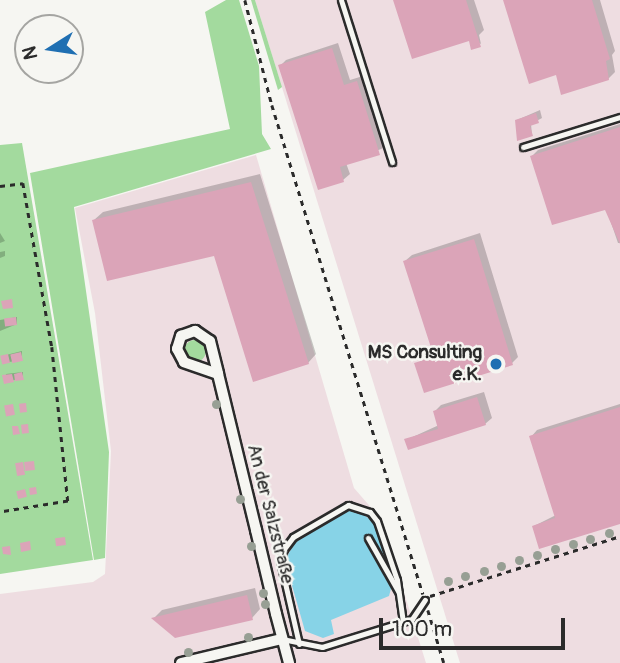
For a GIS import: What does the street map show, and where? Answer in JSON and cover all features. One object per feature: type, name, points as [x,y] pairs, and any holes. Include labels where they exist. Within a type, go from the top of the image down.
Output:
[{"type":"street","name":"An der Salzstraße","points":[[218,374],[184,362],[177,349],[181,336],[195,331],[204,333],[218,374],[289,663]]},
{"type":"street","points":[[181,663],[282,639]]},
{"type":"lane","points":[[341,0],[393,162]]},
{"type":"lane","points":[[523,147],[620,117]]},
{"type":"lane","points":[[299,644],[280,561],[284,549],[293,537],[338,508],[359,506],[377,521],[398,591],[403,622]]},
{"type":"lane","points":[[368,538],[398,591]]},
{"type":"lane","points":[[282,639],[321,647],[412,619],[425,600]]},
{"type":"path","points":[[246,0],[280,131],[444,663]]},
{"type":"path","points":[[0,186],[23,183],[52,347],[68,501],[0,512]]},
{"type":"path","points":[[425,600],[438,590],[620,536]]},
{"type":"shaded area","points":[[255,0],[620,0],[620,663],[460,663]]},
{"type":"shaded area","points":[[256,155],[354,488],[381,519],[426,663],[0,663],[0,594],[93,582],[105,574],[111,451],[95,313],[75,208]]},
{"type":"green space","points":[[226,0],[239,0],[259,66],[262,134],[271,149],[74,207],[109,452],[105,558],[94,560],[30,173],[230,129],[205,12]]},
{"type":"green space","points":[[251,0],[255,0],[282,87],[278,90]]},
{"type":"green space","points":[[22,143],[93,560],[0,574],[0,145]]},
{"type":"green space","points":[[195,340],[203,343],[206,351],[203,359],[195,362],[187,359],[184,351],[187,343]]},
{"type":"water","points":[[358,510],[374,523],[393,581],[389,596],[331,620],[334,634],[323,638],[305,631],[285,561],[294,543],[316,526],[339,512]]},
{"type":"building","points":[[393,0],[466,0],[481,47],[471,50],[469,41],[412,59]]},
{"type":"building","points":[[503,0],[592,0],[610,59],[606,61],[609,80],[561,95],[556,75],[529,84]]},
{"type":"building","points":[[332,48],[344,85],[357,81],[380,155],[340,167],[344,182],[318,190],[278,65]]},
{"type":"building","points":[[536,113],[539,123],[530,126],[533,136],[517,141],[515,120]]},
{"type":"building","points":[[620,127],[620,244],[605,210],[552,225],[530,156]]},
{"type":"building","points":[[251,182],[309,364],[253,382],[214,256],[107,281],[92,220]]},
{"type":"building","points":[[474,239],[513,365],[424,393],[414,363],[434,357],[403,261]]},
{"type":"building","points":[[12,299],[13,308],[3,309],[1,301]]},
{"type":"building","points":[[16,317],[17,325],[5,326],[4,318]]},
{"type":"building","points":[[21,352],[23,361],[12,363],[10,354]]},
{"type":"building","points":[[8,354],[10,363],[2,365],[0,356]]},
{"type":"building","points":[[22,372],[24,380],[15,381],[14,374]]},
{"type":"building","points":[[12,374],[14,382],[4,384],[2,375]]},
{"type":"building","points":[[477,397],[486,425],[408,450],[404,439],[438,429],[433,411]]},
{"type":"building","points":[[26,403],[27,412],[20,413],[19,404]]},
{"type":"building","points":[[13,404],[15,415],[6,416],[4,406]]},
{"type":"building","points":[[620,407],[620,524],[539,549],[532,526],[555,518],[529,436]]},
{"type":"building","points":[[28,424],[29,433],[22,434],[21,425]]},
{"type":"building","points":[[12,426],[18,426],[20,434],[13,435]]},
{"type":"building","points":[[34,461],[35,470],[25,471],[24,462]]},
{"type":"building","points":[[23,462],[25,475],[17,476],[15,463]]},
{"type":"building","points":[[36,487],[37,494],[30,495],[29,488]]},
{"type":"building","points":[[25,489],[27,497],[18,499],[16,491]]},
{"type":"building","points":[[65,537],[66,545],[56,546],[55,538]]},
{"type":"building","points":[[30,541],[31,550],[21,552],[20,543]]},
{"type":"building","points":[[10,546],[11,555],[3,554],[2,547]]},
{"type":"building","points":[[247,595],[253,620],[175,638],[151,618]]},
{"type":"place","name":"MS Consulting e.K.","points":[[496,364]]}]
